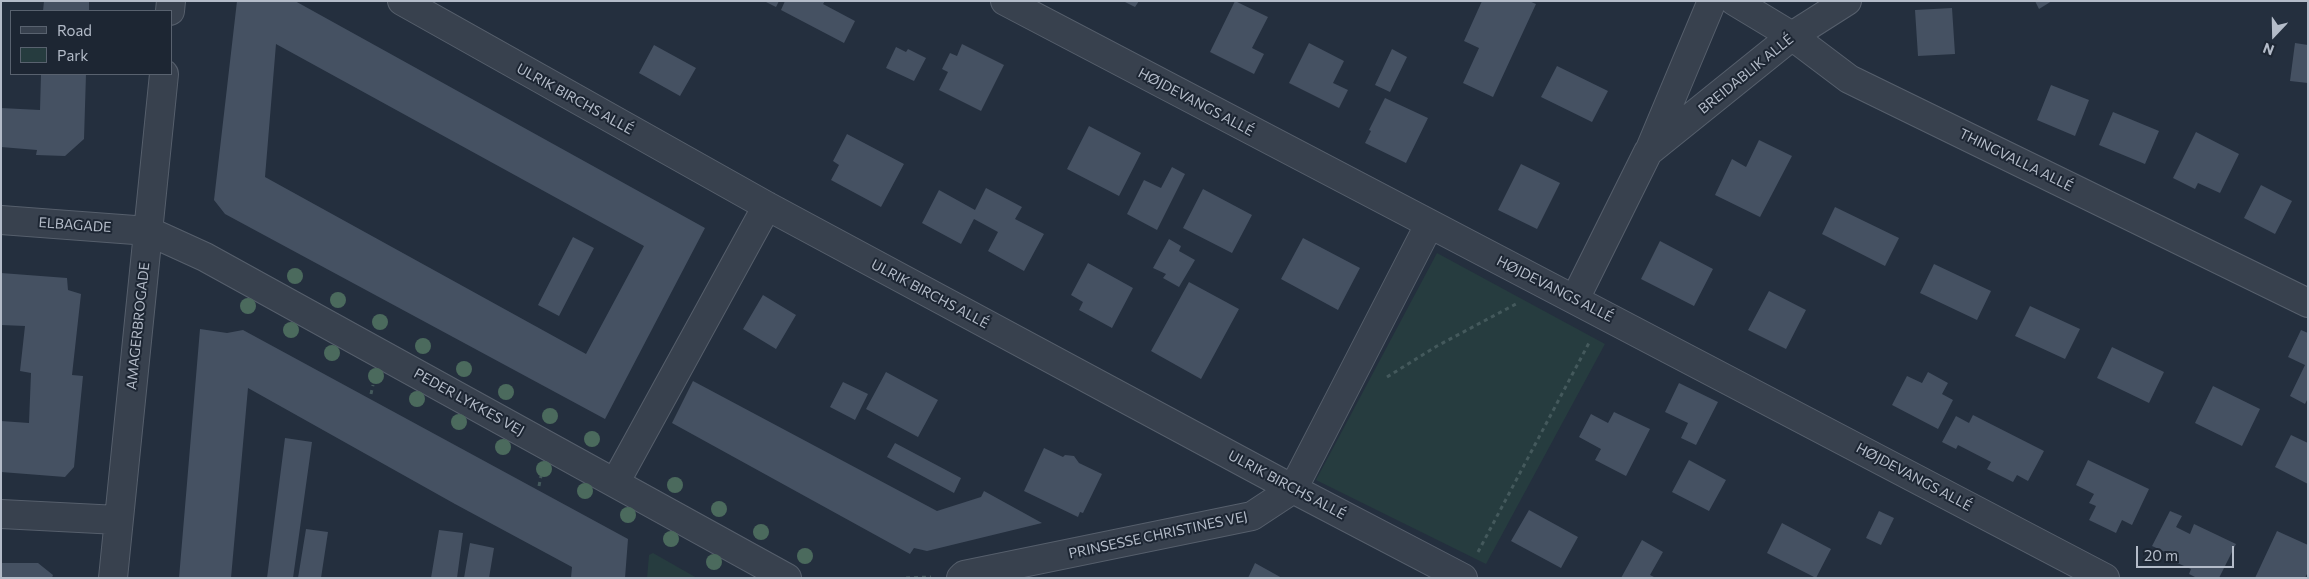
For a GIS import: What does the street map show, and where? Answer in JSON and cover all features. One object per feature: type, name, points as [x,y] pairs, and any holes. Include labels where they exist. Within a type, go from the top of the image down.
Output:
[{"type":"street","name":"ULRIK BIRCHS ALLÉ","points":[[402,1],[768,206],[1292,489],[1463,578]]},
{"type":"street","name":"HØJDEVANGS ALLÉ","points":[[1005,1],[2105,578]]},
{"type":"street","name":"BREIDABLIK ALLÉ","points":[[1575,299],[1648,152],[1712,1]]},
{"type":"street","name":"THINGVALLA ALLÉ","points":[[1734,1],[1792,36],[1849,79],[2308,303]]},
{"type":"street","name":"BREIDABLIK ALLÉ","points":[[1648,152],[1792,36],[1847,1]]},
{"type":"street","name":"AMAGERBROGADE","points":[[113,578],[164,75]]},
{"type":"street","points":[[615,482],[768,206]]},
{"type":"street","name":"ELBAGADE","points":[[1,220],[148,231]]},
{"type":"street","name":"PRINSESSE CHRISTINES VEJ","points":[[961,578],[964,575],[1252,516],[1292,489],[1429,225]]},
{"type":"street","name":"PEDER LYKKES VEJ","points":[[148,231],[212,260],[787,578]]},
{"type":"street","points":[[1,514],[118,520]]},
{"type":"path","points":[[1382,379],[1437,346],[1550,286]]},
{"type":"path","points":[[1463,578],[1604,314]]},
{"type":"green space","points":[[1437,253],[1605,344],[1486,564],[1316,480]]},
{"type":"green space","points":[[653,553],[697,578],[647,578],[649,555]]},
{"type":"building","points":[[44,1],[89,1],[89,10],[43,10]]},
{"type":"building","points":[[237,1],[295,1],[705,228],[605,419],[225,214],[214,200]],"holes":[[[276,44],[644,246],[586,354],[265,177]]]},
{"type":"building","points":[[764,1],[779,1],[776,7]]},
{"type":"building","points":[[785,1],[825,1],[823,4],[855,21],[844,43],[781,10]]},
{"type":"building","points":[[1123,1],[1139,1],[1135,7]]},
{"type":"building","points":[[1235,1],[1268,17],[1252,48],[1264,54],[1254,74],[1210,52]]},
{"type":"building","points":[[1482,1],[1529,1],[1536,4],[1493,97],[1463,83],[1479,48],[1464,41]]},
{"type":"building","points":[[2035,1],[2052,1],[2039,9]]},
{"type":"building","points":[[1952,8],[1955,54],[1918,56],[1915,10]]},
{"type":"building","points":[[1309,43],[1344,61],[1333,83],[1348,90],[1339,108],[1289,83]]},
{"type":"building","points":[[2295,43],[2308,45],[2308,83],[2290,81]]},
{"type":"building","points":[[962,44],[1004,65],[981,111],[939,90],[948,72],[942,69],[950,53],[957,56]]},
{"type":"building","points":[[654,45],[696,68],[680,96],[639,73]]},
{"type":"building","points":[[896,47],[906,52],[908,49],[926,58],[914,81],[886,68]]},
{"type":"building","points":[[1392,49],[1407,57],[1390,92],[1375,85]]},
{"type":"building","points":[[1557,66],[1608,91],[1592,122],[1541,97]]},
{"type":"building","points":[[41,75],[86,75],[84,139],[65,156],[36,155],[37,150],[1,147],[1,108],[40,110]]},
{"type":"building","points":[[2051,85],[2089,100],[2075,136],[2037,120]]},
{"type":"building","points":[[1385,98],[1428,118],[1406,163],[1365,143],[1371,131],[1369,130]]},
{"type":"building","points":[[2113,112],[2159,131],[2145,164],[2099,145]]},
{"type":"building","points":[[1089,126],[1141,153],[1119,196],[1067,169]]},
{"type":"building","points":[[2196,132],[2239,154],[2220,193],[2198,183],[2195,189],[2173,178]]},
{"type":"building","points":[[847,134],[904,164],[881,207],[831,180],[839,165],[833,161]]},
{"type":"building","points":[[1759,140],[1792,156],[1760,217],[1715,195],[1732,159],[1746,167]]},
{"type":"building","points":[[1521,164],[1560,183],[1537,229],[1498,210]]},
{"type":"building","points":[[1172,167],[1185,174],[1157,230],[1127,214],[1144,180],[1161,188]]},
{"type":"building","points":[[2261,185],[2292,201],[2275,234],[2244,218]]},
{"type":"building","points":[[986,188],[1022,207],[1015,219],[1044,234],[1024,271],[988,251],[998,232],[974,219],[961,244],[922,223],[939,190],[975,210]]},
{"type":"building","points":[[1203,189],[1252,215],[1232,253],[1183,228]]},
{"type":"building","points":[[1835,207],[1899,238],[1885,266],[1822,234]]},
{"type":"building","points":[[573,237],[594,248],[559,316],[538,305]]},
{"type":"building","points":[[1303,238],[1360,268],[1338,310],[1281,279]]},
{"type":"building","points":[[1169,239],[1181,246],[1179,251],[1195,260],[1179,287],[1163,278],[1166,274],[1153,268]]},
{"type":"building","points":[[1660,241],[1713,269],[1694,306],[1641,279]]},
{"type":"building","points":[[1088,263],[1133,288],[1112,328],[1079,310],[1083,302],[1071,295]]},
{"type":"building","points":[[1934,264],[1991,291],[1977,320],[1920,293]]},
{"type":"building","points":[[1,273],[67,278],[68,290],[81,294],[72,375],[83,376],[74,467],[65,477],[1,472],[1,421],[29,423],[31,373],[20,371],[25,326],[1,325]]},
{"type":"building","points":[[1189,282],[1239,309],[1201,379],[1151,351]]},
{"type":"building","points":[[1769,291],[1806,310],[1786,349],[1748,330]]},
{"type":"building","points":[[763,295],[796,315],[776,349],[743,329]]},
{"type":"building","points":[[2030,306],[2080,329],[2065,359],[2015,336]]},
{"type":"building","points":[[200,329],[227,333],[243,330],[628,539],[625,578],[571,578],[572,567],[248,388],[231,578],[179,578]]},
{"type":"building","points":[[2301,330],[2308,333],[2308,398],[2305,404],[2290,396],[2305,365],[2288,357]]},
{"type":"building","points":[[2112,347],[2164,372],[2149,403],[2097,378]]},
{"type":"building","points":[[886,372],[938,400],[918,437],[866,409]]},
{"type":"building","points":[[1928,372],[1948,383],[1942,394],[1953,400],[1938,429],[1892,405],[1907,376],[1922,383]]},
{"type":"building","points":[[693,381],[937,511],[981,497],[984,491],[1042,523],[927,551],[914,548],[910,554],[672,423]]},
{"type":"building","points":[[843,382],[868,394],[855,420],[830,407]]},
{"type":"building","points":[[1679,383],[1718,402],[1696,445],[1681,438],[1688,423],[1665,412]]},
{"type":"building","points":[[2213,386],[2260,409],[2242,446],[2195,423]]},
{"type":"building","points":[[1614,412],[1650,429],[1626,476],[1595,460],[1601,449],[1579,437],[1591,414],[1608,423]]},
{"type":"building","points":[[1973,415],[2044,451],[2028,481],[2017,475],[2013,482],[1987,469],[1991,462],[1958,445],[1956,449],[1942,442],[1956,416],[1969,423]]},
{"type":"building","points":[[2291,435],[2308,443],[2308,484],[2275,467]]},
{"type":"building","points":[[285,438],[312,442],[293,578],[267,578]]},
{"type":"building","points":[[895,443],[961,478],[954,493],[887,457]]},
{"type":"building","points":[[1044,448],[1063,457],[1065,455],[1074,456],[1079,463],[1102,474],[1083,513],[1080,512],[1078,517],[1024,491]]},
{"type":"building","points":[[1689,460],[1726,480],[1709,511],[1672,492]]},
{"type":"building","points":[[2088,460],[2149,489],[2132,525],[2122,520],[2116,533],[2089,520],[2096,506],[2089,503],[2094,494],[2076,485]]},
{"type":"building","points":[[1529,510],[1578,537],[1561,568],[1511,541]]},
{"type":"building","points":[[1879,511],[1894,518],[1881,545],[1866,538]]},
{"type":"building","points":[[2170,511],[2182,516],[2176,527],[2190,534],[2194,524],[2236,544],[2219,578],[2197,578],[2189,574],[2191,569],[2175,562],[2178,558],[2152,546]]},
{"type":"building","points":[[1782,523],[1831,549],[1816,578],[1767,553]]},
{"type":"building","points":[[306,529],[328,532],[321,578],[298,578]]},
{"type":"building","points":[[439,530],[463,533],[457,578],[431,578]]},
{"type":"building","points":[[2277,531],[2308,545],[2308,572],[2305,578],[2255,578]]},
{"type":"building","points":[[1642,540],[1663,552],[1650,575],[1656,578],[1621,578]]},
{"type":"building","points":[[470,543],[494,548],[489,578],[464,578]]},
{"type":"building","points":[[1,563],[38,563],[53,575],[52,578],[1,578]]},
{"type":"building","points":[[1255,563],[1282,578],[1248,578]]}]
